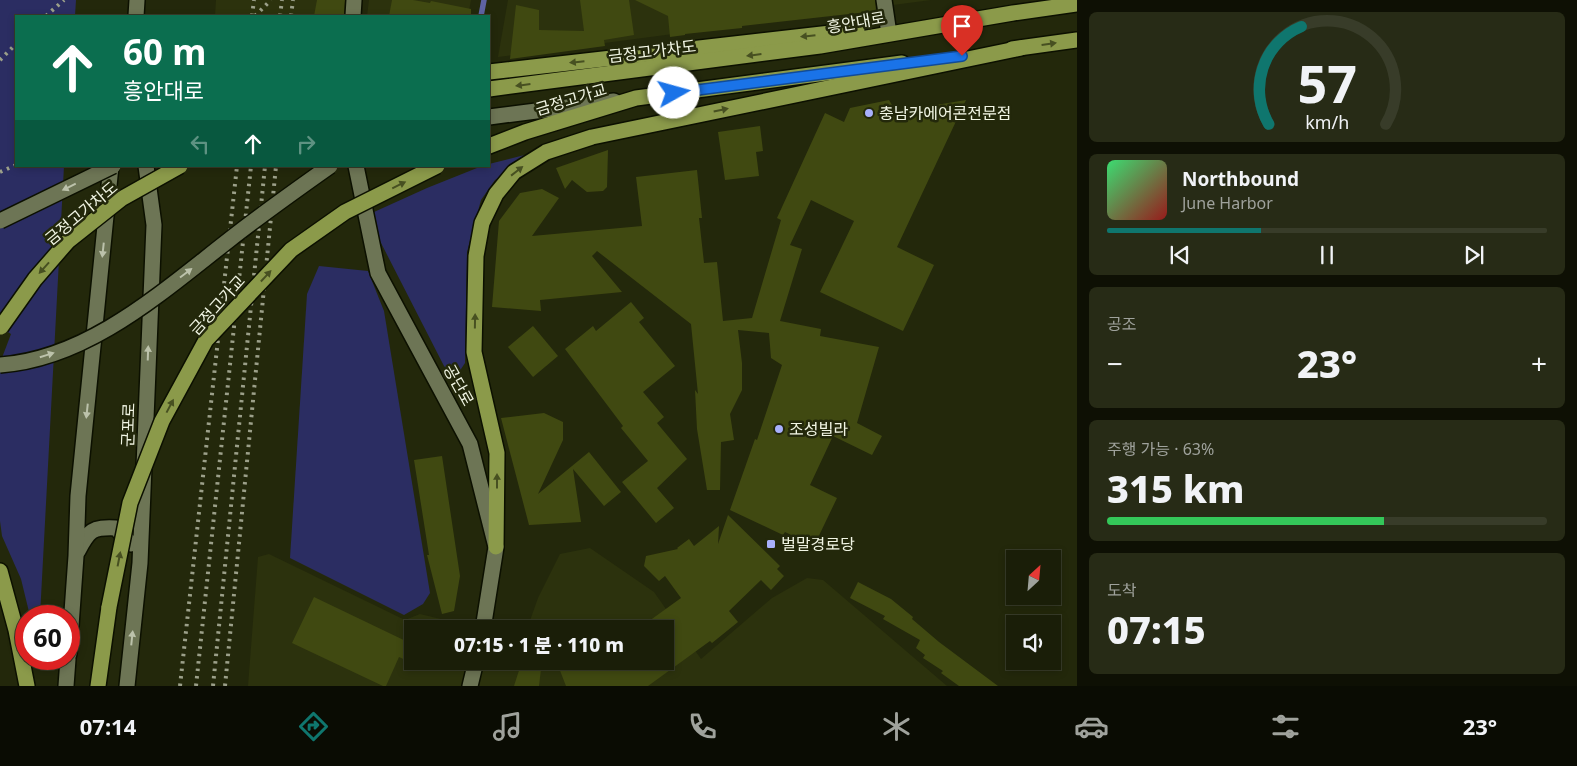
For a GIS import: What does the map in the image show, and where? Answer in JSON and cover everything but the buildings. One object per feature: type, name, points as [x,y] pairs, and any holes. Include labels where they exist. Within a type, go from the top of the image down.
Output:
[{"type":"main road","name":"흥안대로","points":[[820,46],[1077,4]]},
{"type":"main road","points":[[490,72],[1013,13]]},
{"type":"main road","points":[[636,98],[1077,40]]},
{"type":"main road","name":"금정고가차도","points":[[490,89],[820,46]]},
{"type":"main road","points":[[496,547],[497,453],[474,352],[476,256],[482,223],[496,194],[514,172],[546,152],[592,137],[1020,48]]},
{"type":"main road","name":"금정고가교","points":[[490,146],[525,132],[636,98]]},
{"type":"main road","name":"금정고가차도","points":[[0,328],[35,279],[68,242],[121,199],[178,167]]},
{"type":"main road","name":"금정고가교","points":[[98,686],[109,607],[130,503],[162,420],[206,340],[290,250],[344,212],[435,167]]},
{"type":"main road","points":[[0,571],[16,630],[27,686]]},
{"type":"street","points":[[136,15],[137,0]]},
{"type":"street","points":[[353,15],[354,0]]},
{"type":"street","points":[[884,0],[888,27]]},
{"type":"street","points":[[490,117],[636,98]]},
{"type":"street","points":[[0,221],[110,167]]},
{"type":"street","points":[[72,605],[78,496],[112,167]]},
{"type":"street","name":"군포로","points":[[127,686],[140,563],[154,225],[146,167]]},
{"type":"street","points":[[0,365],[20,363],[79,345],[126,318],[267,211],[329,167]]},
{"type":"street","name":"공단로","points":[[356,167],[378,273],[470,444],[496,547],[484,620]]},
{"type":"street","points":[[76,556],[86,535],[99,527],[116,528],[131,542],[140,563]]},
{"type":"street","points":[[66,686],[67,670]]},
{"type":"street","points":[[470,686],[474,670]]},
{"type":"shaded area","points":[[0,0],[76,0],[75,15],[15,15],[15,167],[64,167],[41,605],[27,605],[21,579],[2,536],[0,521],[0,363],[11,334],[0,327]]},
{"type":"shaded area","points":[[216,0],[330,0],[328,15],[215,15]]},
{"type":"shaded area","points":[[369,0],[471,0],[468,15],[367,15]]},
{"type":"shaded area","points":[[508,0],[931,0],[498,57]]},
{"type":"shaded area","points":[[536,152],[495,180],[481,200],[467,252],[465,363],[459,372],[452,374],[444,366],[380,241],[374,212],[480,167],[490,167],[490,164]]},
{"type":"shaded area","points":[[319,266],[368,271],[384,311],[430,593],[423,604],[404,615],[290,558],[307,294]]},
{"type":"shaded area","points":[[590,548],[654,592],[674,620],[530,620],[538,598],[560,554]]},
{"type":"shaded area","points":[[269,554],[405,620],[404,670],[674,670],[674,621],[701,659],[772,598],[807,578],[823,580],[947,686],[248,686],[258,557]]},
{"type":"shaded area","points":[[420,614],[445,620],[405,620]]},
{"type":"waterway","points":[[481,15],[484,0]]},
{"type":"railway","points":[[47,15],[64,0]]},
{"type":"railway","points":[[252,15],[254,0]]},
{"type":"railway","points":[[256,15],[271,0]]},
{"type":"railway","points":[[280,15],[282,0]]},
{"type":"railway","points":[[291,15],[293,0]]},
{"type":"railway","points":[[0,60],[15,45]]},
{"type":"railway","points":[[0,172],[15,165]]},
{"type":"railway","points":[[180,686],[237,167]]},
{"type":"railway","points":[[196,686],[251,167]]},
{"type":"railway","points":[[213,686],[265,167]]},
{"type":"railway","points":[[225,686],[276,167]]},
{"type":"place","name":"충남카에어콘전문점","points":[[869,113]]},
{"type":"place","name":"조성빌라","points":[[779,429]]},
{"type":"place","name":"벌말경로당","points":[[771,544]]},
{"type":"route","points":[[674,93],[962,56]]}]
